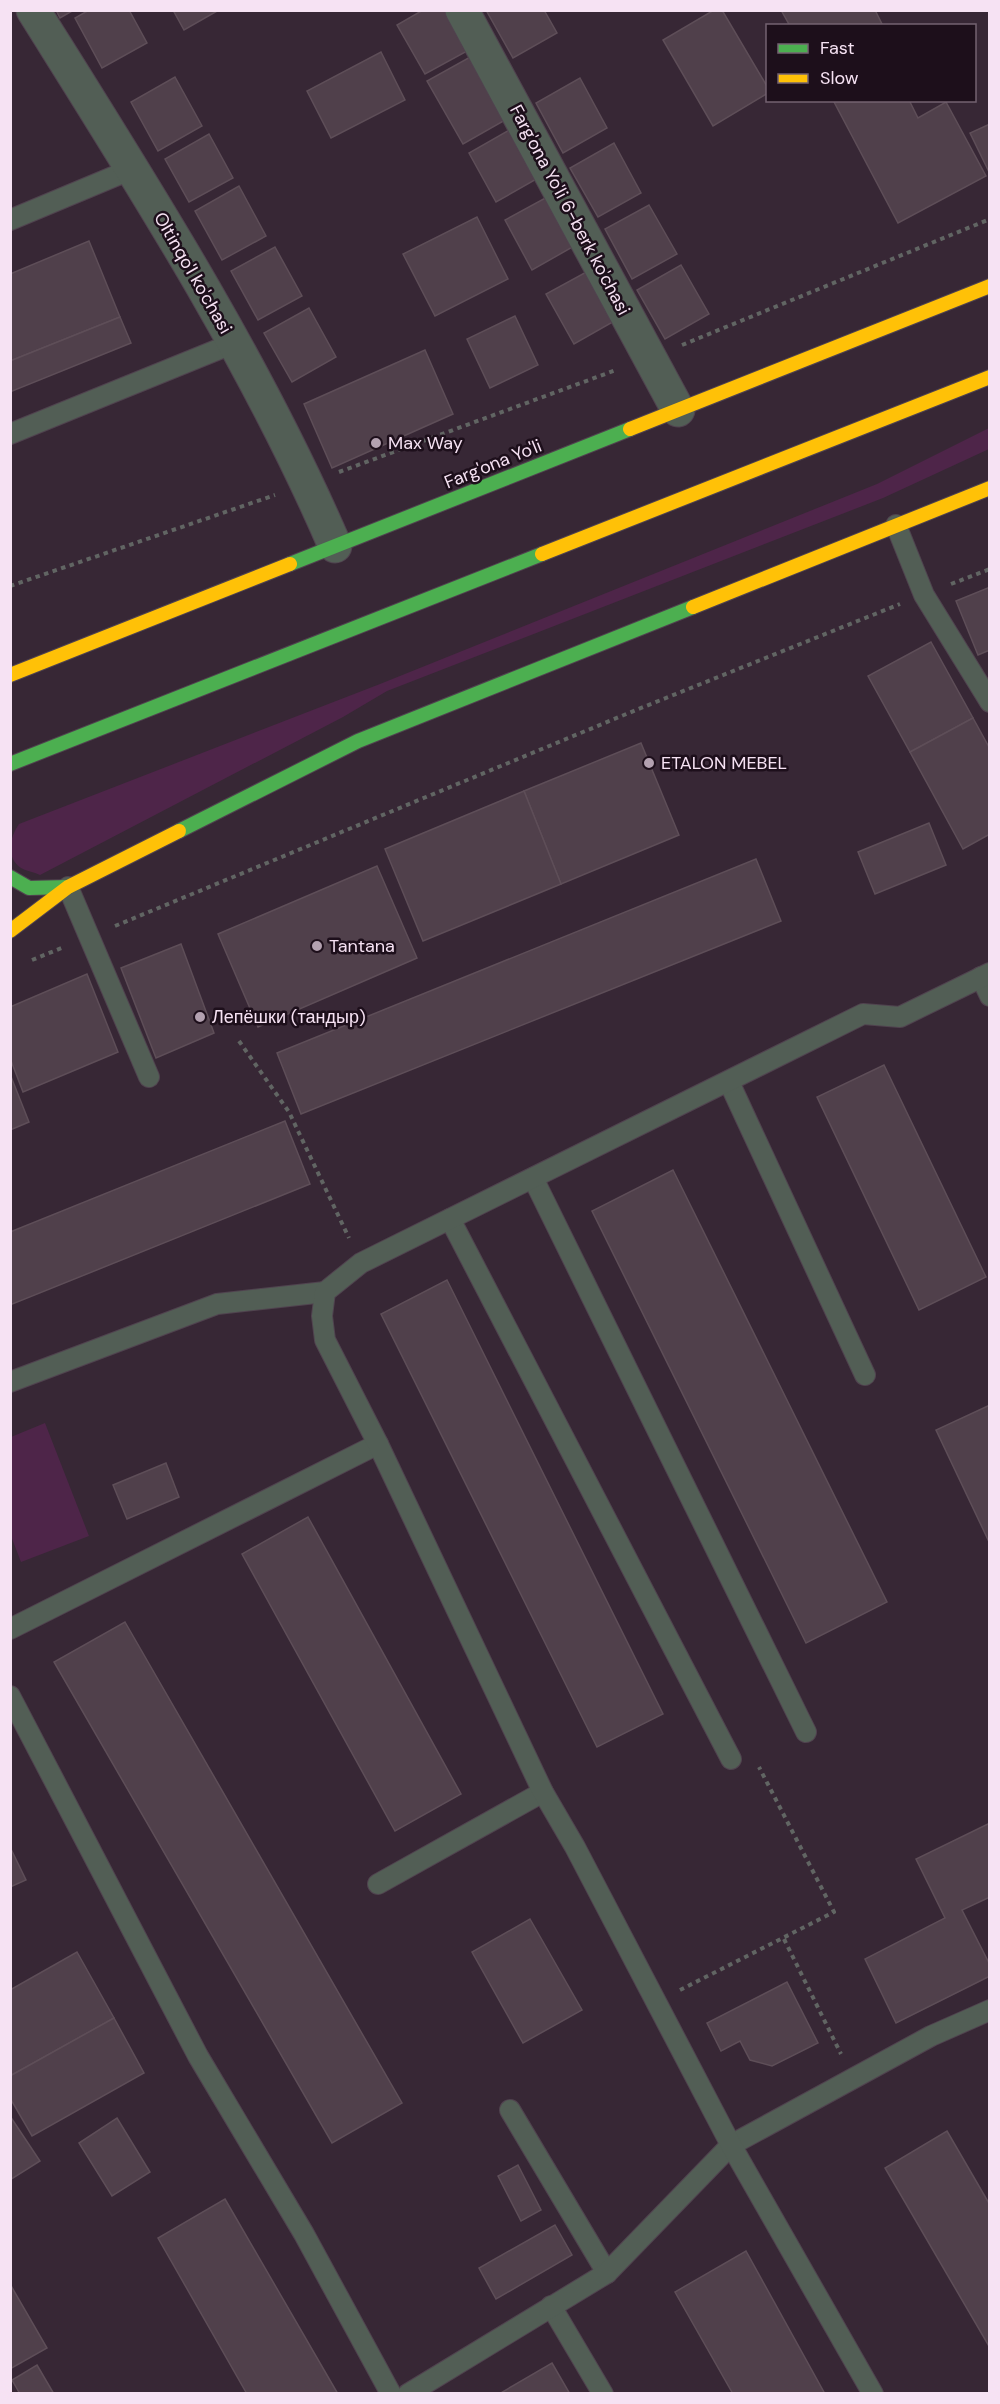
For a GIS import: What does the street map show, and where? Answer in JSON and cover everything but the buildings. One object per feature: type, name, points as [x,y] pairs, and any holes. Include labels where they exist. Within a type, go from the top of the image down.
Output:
[{"type":"main road","name":"Farg'ona Yo'li","points":[[10,675],[990,286]]},
{"type":"main road","points":[[12,765],[990,377]]},
{"type":"main road","points":[[10,931],[68,887],[358,741],[990,488]]},
{"type":"main road","points":[[10,878],[29,888],[68,887]]},
{"type":"street","name":"Oltinqo'l ko'chasi","points":[[33,10],[132,169],[234,343],[308,483],[335,546]]},
{"type":"street","name":"Farg'ona Yo'li 6-berk ko'chasi","points":[[462,10],[678,410]]},
{"type":"lane","points":[[10,220],[132,169]]},
{"type":"lane","points":[[10,434],[234,343]]},
{"type":"lane","points":[[896,525],[924,595],[990,702]]},
{"type":"lane","points":[[68,887],[149,1077]]},
{"type":"lane","points":[[10,1382],[217,1304],[326,1292],[361,1263],[863,1014],[900,1017],[985,975],[990,996]]},
{"type":"lane","points":[[729,1082],[865,1375]]},
{"type":"lane","points":[[532,1178],[806,1732]]},
{"type":"lane","points":[[450,1219],[731,1759]]},
{"type":"lane","points":[[326,1292],[322,1316],[325,1340],[378,1444],[543,1792],[575,1847],[731,2145],[873,2394]]},
{"type":"lane","points":[[10,1629],[378,1444]]},
{"type":"lane","points":[[10,1696],[198,2056],[304,2234],[391,2394]]},
{"type":"lane","points":[[378,1884],[543,1792]]},
{"type":"lane","points":[[408,2394],[607,2273],[731,2145],[931,2036],[990,2010]]},
{"type":"lane","points":[[510,2110],[607,2273]]},
{"type":"lane","points":[[551,2306],[603,2394]]},
{"type":"path","points":[[10,586],[308,483],[650,358],[990,219]]},
{"type":"path","points":[[30,961],[636,710],[990,569]]},
{"type":"path","points":[[239,1041],[289,1112],[361,1263]]},
{"type":"path","points":[[655,2002],[834,1912],[754,1759]]},
{"type":"path","points":[[784,1939],[853,2078]]},
{"type":"shaded area","points":[[989,428],[989,449],[883,498],[387,691],[343,717],[40,875],[21,868],[13,858],[11,841],[19,824],[380,684],[877,484]]},
{"type":"shaded area","points":[[45,1423],[89,1536],[21,1562],[11,1536],[11,1437]]},
{"type":"traffic: fast","points":[[290,564],[630,429]]},
{"type":"traffic: fast","points":[[10,764],[542,554]]},
{"type":"traffic: fast","points":[[179,831],[358,741],[693,607]]},
{"type":"traffic: fast","points":[[10,877],[29,888],[68,887]]},
{"type":"traffic: slow","points":[[630,429],[990,286]]},
{"type":"traffic: slow","points":[[542,554],[990,377]]},
{"type":"traffic: slow","points":[[693,607],[990,488]]},
{"type":"traffic: slow","points":[[10,675],[290,564]]},
{"type":"traffic: slow","points":[[10,931],[68,887],[179,831]]},
{"type":"place","name":"Max Way","points":[[376,443]]},
{"type":"place","name":"ETALON MEBEL","points":[[649,763]]},
{"type":"place","name":"Tantana","points":[[317,946]]},
{"type":"place","name":"Лепёшки (тандыр)","points":[[200,1017]]}]
